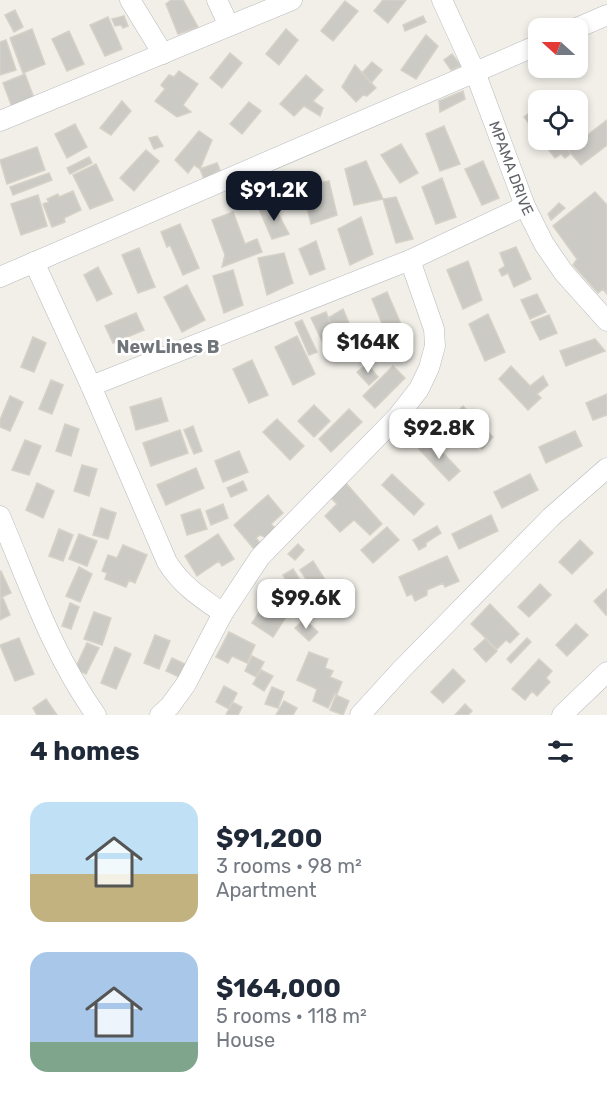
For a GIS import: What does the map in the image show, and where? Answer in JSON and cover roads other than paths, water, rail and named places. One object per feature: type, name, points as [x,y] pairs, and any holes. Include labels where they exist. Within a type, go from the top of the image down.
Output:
[{"type":"street","points":[[130,0],[163,54]]},
{"type":"street","points":[[217,0],[229,26]]},
{"type":"street","points":[[0,121],[292,0]]},
{"type":"street","name":"MPAMA DRIVE","points":[[442,0],[475,72],[525,206],[544,244],[564,273],[607,321]]},
{"type":"street","points":[[588,23],[607,15]]},
{"type":"street","points":[[0,277],[528,49]]},
{"type":"street","points":[[91,386],[410,260],[525,206]]},
{"type":"street","points":[[160,715],[170,706],[186,684],[223,613],[260,557],[398,416],[419,389],[429,368],[435,346],[434,328],[410,260]]},
{"type":"street","points":[[34,262],[91,386],[167,562],[175,575],[190,591],[223,613]]},
{"type":"street","points":[[360,715],[400,671],[551,518],[607,468]]},
{"type":"street","points":[[0,516],[61,660],[76,688],[96,715]]},
{"type":"street","points":[[562,715],[607,672]]},
{"type":"district","name":"NewLines B","points":[[168,347]]}]
